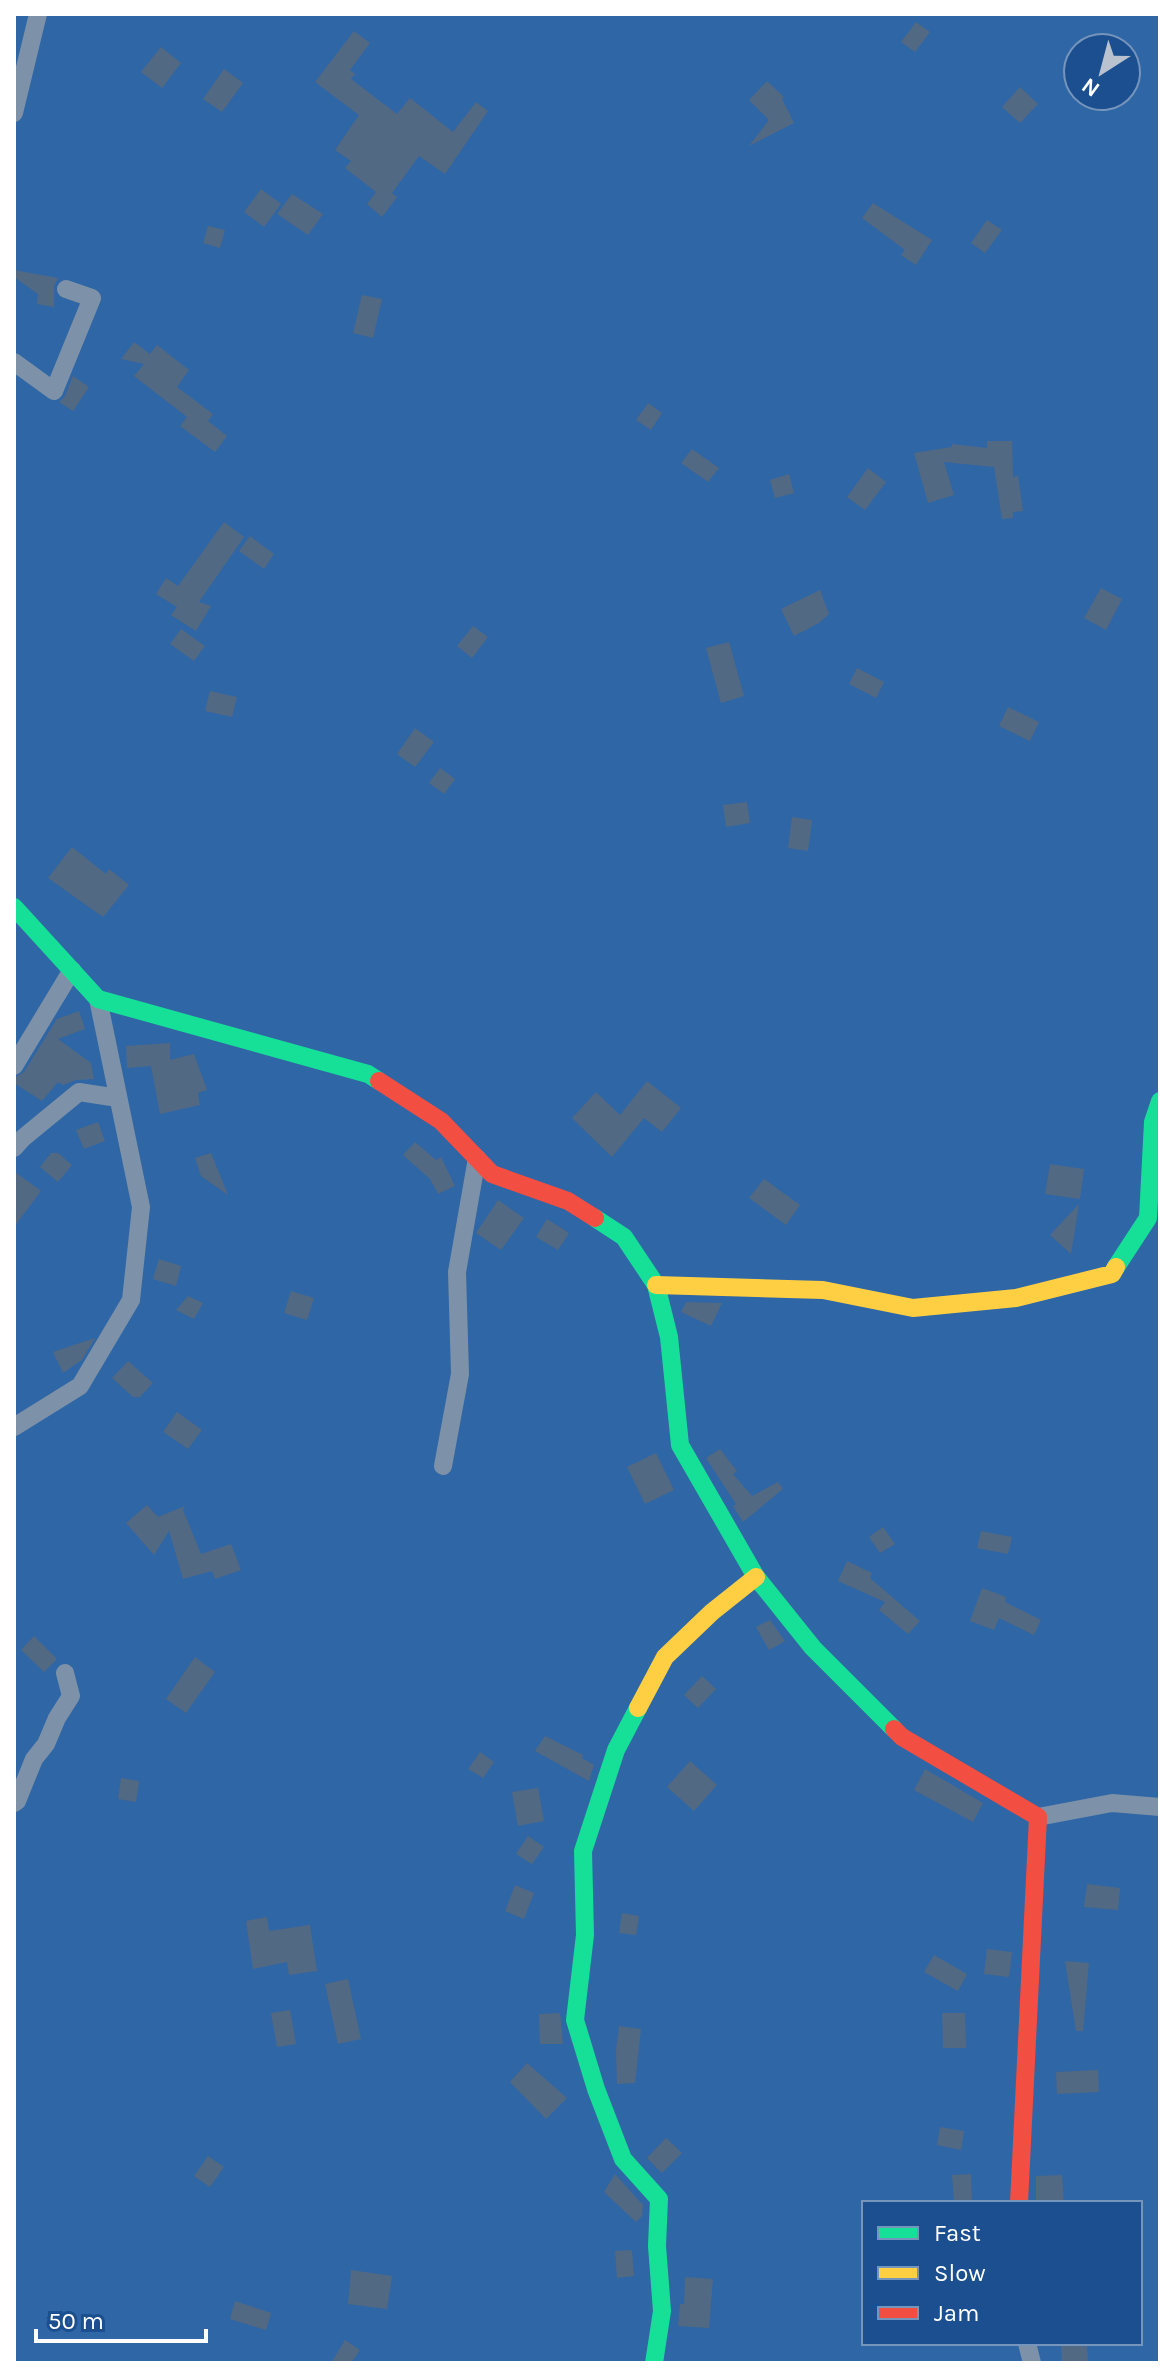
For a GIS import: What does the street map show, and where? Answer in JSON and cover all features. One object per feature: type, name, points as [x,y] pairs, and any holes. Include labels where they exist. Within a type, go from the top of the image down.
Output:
[{"type":"street","points":[[14,113],[38,14]]},
{"type":"street","points":[[14,362],[54,391],[92,298],[66,289]]},
{"type":"street","points":[[14,907],[98,999],[141,1207],[131,1300],[80,1386],[14,1427]]},
{"type":"street","points":[[14,1066],[72,970]]},
{"type":"street","points":[[98,999],[368,1074],[441,1121],[492,1174],[568,1201],[624,1237],[656,1285],[669,1337],[680,1445],[756,1577],[813,1648],[902,1737],[1038,1817],[1112,1803],[1160,1807]]},
{"type":"street","points":[[14,1148],[79,1092],[118,1098]]},
{"type":"street","points":[[656,1285],[823,1290],[913,1308],[1016,1298],[1112,1274],[1148,1218],[1153,1122],[1160,1101]]},
{"type":"street","points":[[443,1466],[460,1374],[457,1272],[477,1158]]},
{"type":"street","points":[[654,2363],[662,2311],[657,2246],[659,2199],[623,2159],[596,2089],[575,2020],[585,1935],[583,1851],[616,1750],[665,1657],[712,1612],[756,1577]]},
{"type":"street","points":[[14,1803],[34,1759],[46,1744],[71,1696],[65,1673]]},
{"type":"street","points":[[1019,2201],[1038,1817]]},
{"type":"shaded area","points":[[14,14],[1160,14],[1160,2363],[14,2363]]},
{"type":"building","points":[[916,22],[930,32],[915,52],[901,42]]},
{"type":"building","points":[[354,31],[370,43],[350,70],[355,74],[351,79],[397,114],[410,98],[453,132],[476,102],[488,111],[445,174],[419,156],[392,193],[397,197],[382,217],[367,204],[376,192],[345,168],[351,161],[335,150],[359,115],[315,82]]},
{"type":"building","points":[[161,47],[181,63],[162,88],[141,72]]},
{"type":"building","points":[[224,69],[243,83],[222,112],[203,99]]},
{"type":"building","points":[[767,81],[784,97],[782,99],[794,123],[749,146],[769,120],[749,100]]},
{"type":"building","points":[[1020,87],[1038,104],[1020,123],[1002,107]]},
{"type":"building","points":[[261,189],[281,204],[264,227],[244,212]]},
{"type":"building","points":[[292,194],[323,214],[308,235],[277,214]]},
{"type":"building","points":[[873,203],[932,240],[916,265],[901,255],[905,250],[862,218]]},
{"type":"building","points":[[987,220],[1002,230],[985,253],[971,243]]},
{"type":"building","points":[[208,226],[225,230],[220,248],[203,243]]},
{"type":"building","points":[[14,270],[58,278],[54,286],[54,307],[37,304],[38,294],[14,277]]},
{"type":"building","points":[[362,295],[382,299],[373,338],[353,333]]},
{"type":"building","points":[[134,342],[150,354],[157,345],[189,370],[177,387],[213,414],[208,421],[227,436],[215,452],[180,426],[187,417],[134,376],[144,364],[121,359]]},
{"type":"building","points":[[73,376],[89,387],[73,411],[59,402],[65,396]]},
{"type":"building","points":[[648,403],[662,413],[651,430],[636,420]]},
{"type":"building","points":[[987,441],[1012,441],[1013,477],[1018,476],[1023,511],[1013,512],[1013,518],[1002,519],[994,467],[944,462],[954,495],[928,503],[914,453],[952,447],[952,444],[987,448]]},
{"type":"building","points":[[692,449],[719,468],[708,482],[681,463]]},
{"type":"building","points":[[868,468],[886,482],[865,510],[847,497]]},
{"type":"building","points":[[789,474],[794,493],[775,498],[770,480]]},
{"type":"building","points":[[224,522],[244,537],[199,602],[211,606],[196,631],[171,615],[177,607],[156,594],[166,578],[178,586]]},
{"type":"building","points":[[250,536],[274,554],[264,569],[239,551]]},
{"type":"building","points":[[1101,588],[1122,599],[1106,630],[1084,618]]},
{"type":"building","points":[[820,590],[829,614],[794,636],[781,609]]},
{"type":"building","points":[[473,626],[488,637],[472,658],[457,646]]},
{"type":"building","points":[[181,629],[205,646],[194,661],[170,644]]},
{"type":"building","points":[[729,642],[744,696],[721,703],[706,648]]},
{"type":"building","points":[[857,668],[884,682],[876,698],[849,684]]},
{"type":"building","points":[[210,691],[237,697],[232,717],[205,711]]},
{"type":"building","points":[[1008,707],[1039,722],[1030,741],[999,726]]},
{"type":"building","points":[[415,728],[434,742],[415,767],[397,754]]},
{"type":"building","points":[[440,768],[455,779],[444,794],[429,783]]},
{"type":"building","points":[[747,802],[750,823],[726,827],[723,805]]},
{"type":"building","points":[[792,817],[812,820],[808,851],[788,848]]},
{"type":"building","points":[[72,847],[106,874],[109,869],[129,885],[103,917],[48,878]]},
{"type":"building","points":[[79,1011],[85,1029],[58,1039],[91,1063],[94,1079],[76,1080],[63,1085],[58,1082],[42,1101],[14,1083],[14,1078],[24,1072],[57,1019]]},
{"type":"building","points":[[170,1043],[170,1060],[194,1054],[207,1090],[198,1093],[200,1105],[160,1114],[151,1066],[127,1068],[126,1046]]},
{"type":"building","points":[[647,1081],[681,1108],[662,1132],[644,1118],[612,1157],[572,1118],[596,1092],[620,1115]]},
{"type":"building","points":[[98,1122],[105,1141],[84,1149],[76,1130]]},
{"type":"building","points":[[415,1142],[436,1160],[441,1157],[455,1186],[438,1194],[430,1179],[403,1155]]},
{"type":"building","points":[[51,1153],[58,1153],[72,1165],[58,1182],[40,1167]]},
{"type":"building","points":[[211,1153],[228,1195],[201,1176],[195,1158]]},
{"type":"building","points":[[1050,1164],[1084,1169],[1080,1199],[1045,1194]]},
{"type":"building","points":[[14,1171],[41,1191],[14,1227]]},
{"type":"building","points":[[764,1179],[800,1205],[786,1225],[749,1198]]},
{"type":"building","points":[[498,1200],[524,1218],[501,1250],[476,1233]]},
{"type":"building","points":[[1079,1204],[1071,1254],[1050,1235]]},
{"type":"building","points":[[547,1219],[569,1233],[558,1250],[536,1237]]},
{"type":"building","points":[[159,1259],[181,1266],[176,1286],[153,1279]]},
{"type":"building","points":[[291,1291],[314,1298],[307,1320],[284,1313]]},
{"type":"building","points":[[188,1296],[203,1303],[194,1319],[176,1310]]},
{"type":"building","points":[[686,1302],[722,1303],[711,1326],[681,1312]]},
{"type":"building","points":[[95,1338],[82,1360],[63,1373],[53,1352]]},
{"type":"building","points":[[128,1361],[153,1383],[140,1397],[133,1397],[112,1378]]},
{"type":"building","points":[[177,1412],[202,1430],[188,1449],[163,1432]]},
{"type":"building","points":[[720,1449],[737,1471],[733,1474],[752,1496],[778,1482],[783,1489],[743,1522],[733,1506],[736,1504],[706,1458]]},
{"type":"building","points":[[656,1453],[674,1490],[645,1504],[627,1467]]},
{"type":"building","points":[[147,1505],[158,1517],[185,1506],[183,1510],[201,1554],[231,1544],[241,1570],[215,1579],[212,1571],[183,1579],[169,1531],[154,1555],[126,1523]]},
{"type":"building","points":[[883,1527],[895,1544],[880,1553],[869,1537]]},
{"type":"building","points":[[981,1531],[1012,1537],[1008,1554],[977,1548]]},
{"type":"building","points":[[847,1561],[872,1573],[870,1578],[920,1621],[908,1634],[879,1610],[885,1602],[838,1581]]},
{"type":"building","points":[[982,1588],[1006,1597],[1005,1602],[1041,1620],[1034,1635],[999,1618],[994,1630],[970,1621]]},
{"type":"building","points":[[770,1620],[785,1641],[769,1650],[756,1627]]},
{"type":"building","points":[[34,1636],[57,1659],[44,1672],[21,1650]]},
{"type":"building","points":[[195,1657],[215,1672],[186,1713],[166,1699]]},
{"type":"building","points":[[702,1676],[716,1689],[698,1708],[684,1695]]},
{"type":"building","points":[[545,1736],[583,1755],[582,1758],[594,1765],[589,1781],[535,1751]]},
{"type":"building","points":[[480,1752],[494,1762],[483,1778],[468,1769]]},
{"type":"building","points":[[690,1761],[717,1785],[694,1811],[667,1787]]},
{"type":"building","points":[[925,1769],[983,1803],[973,1822],[914,1790]]},
{"type":"building","points":[[121,1778],[139,1781],[136,1802],[118,1799]]},
{"type":"building","points":[[538,1788],[544,1821],[518,1826],[512,1792]]},
{"type":"building","points":[[528,1836],[544,1847],[532,1864],[516,1854]]},
{"type":"building","points":[[1087,1884],[1120,1888],[1118,1910],[1084,1907]]},
{"type":"building","points":[[515,1885],[534,1893],[524,1919],[505,1911]]},
{"type":"building","points":[[622,1913],[639,1916],[636,1935],[619,1933]]},
{"type":"building","points":[[267,1917],[269,1931],[310,1925],[317,1971],[289,1975],[287,1962],[253,1969],[246,1921]]},
{"type":"building","points":[[987,1949],[1012,1952],[1009,1977],[984,1974]]},
{"type":"building","points":[[934,1955],[967,1974],[958,1991],[924,1972]]},
{"type":"building","points":[[1065,1961],[1089,1963],[1083,2031],[1076,2031]]},
{"type":"building","points":[[348,1979],[361,2039],[338,2044],[325,1984]]},
{"type":"building","points":[[290,2010],[296,2044],[277,2047],[271,2013]]},
{"type":"building","points":[[560,2013],[563,2044],[540,2044],[539,2014]]},
{"type":"building","points":[[942,2013],[965,2013],[966,2048],[943,2048]]},
{"type":"building","points":[[619,2026],[641,2029],[635,2083],[617,2084]]},
{"type":"building","points":[[527,2063],[567,2098],[546,2119],[510,2082]]},
{"type":"building","points":[[1098,2070],[1099,2092],[1057,2094],[1056,2072]]},
{"type":"building","points":[[940,2127],[964,2131],[961,2150],[937,2145]]},
{"type":"building","points":[[666,2138],[682,2153],[662,2173],[647,2158]]},
{"type":"building","points":[[208,2156],[224,2167],[210,2187],[194,2176]]},
{"type":"building","points":[[615,2174],[643,2205],[642,2216],[636,2222],[604,2192]]},
{"type":"building","points":[[971,2174],[972,2201],[954,2201],[952,2175]]},
{"type":"building","points":[[1062,2175],[1064,2201],[1036,2201],[1036,2176]]},
{"type":"building","points":[[632,2250],[634,2276],[617,2278],[615,2251]]},
{"type":"building","points":[[351,2270],[392,2276],[387,2309],[348,2304]]},
{"type":"building","points":[[685,2277],[713,2279],[709,2328],[678,2326],[680,2304],[684,2304]]},
{"type":"building","points":[[235,2301],[271,2313],[266,2330],[230,2319]]},
{"type":"building","points":[[345,2340],[360,2350],[351,2363],[331,2363]]},
{"type":"building","points":[[1061,2345],[1087,2345],[1088,2363],[1062,2363]]},
{"type":"traffic: fast","points":[[14,907],[98,999],[368,1074],[379,1081]]},
{"type":"traffic: fast","points":[[1116,1267],[1148,1218],[1153,1122],[1160,1101]]},
{"type":"traffic: fast","points":[[595,1218],[624,1237],[656,1285],[669,1337],[680,1445],[756,1577],[813,1648],[894,1729]]},
{"type":"traffic: fast","points":[[638,1708],[616,1750],[583,1851],[585,1935],[575,2020],[596,2089],[623,2159],[659,2199],[657,2246],[662,2311],[654,2363]]},
{"type":"traffic: slow","points":[[656,1285],[823,1290],[913,1308],[1016,1298],[1112,1274],[1116,1267]]},
{"type":"traffic: slow","points":[[638,1708],[665,1657],[712,1612],[756,1577]]},
{"type":"traffic: jam","points":[[379,1081],[441,1121],[492,1174],[568,1201],[595,1218]]},
{"type":"traffic: jam","points":[[894,1729],[902,1737],[1038,1817],[1019,2201]]}]
